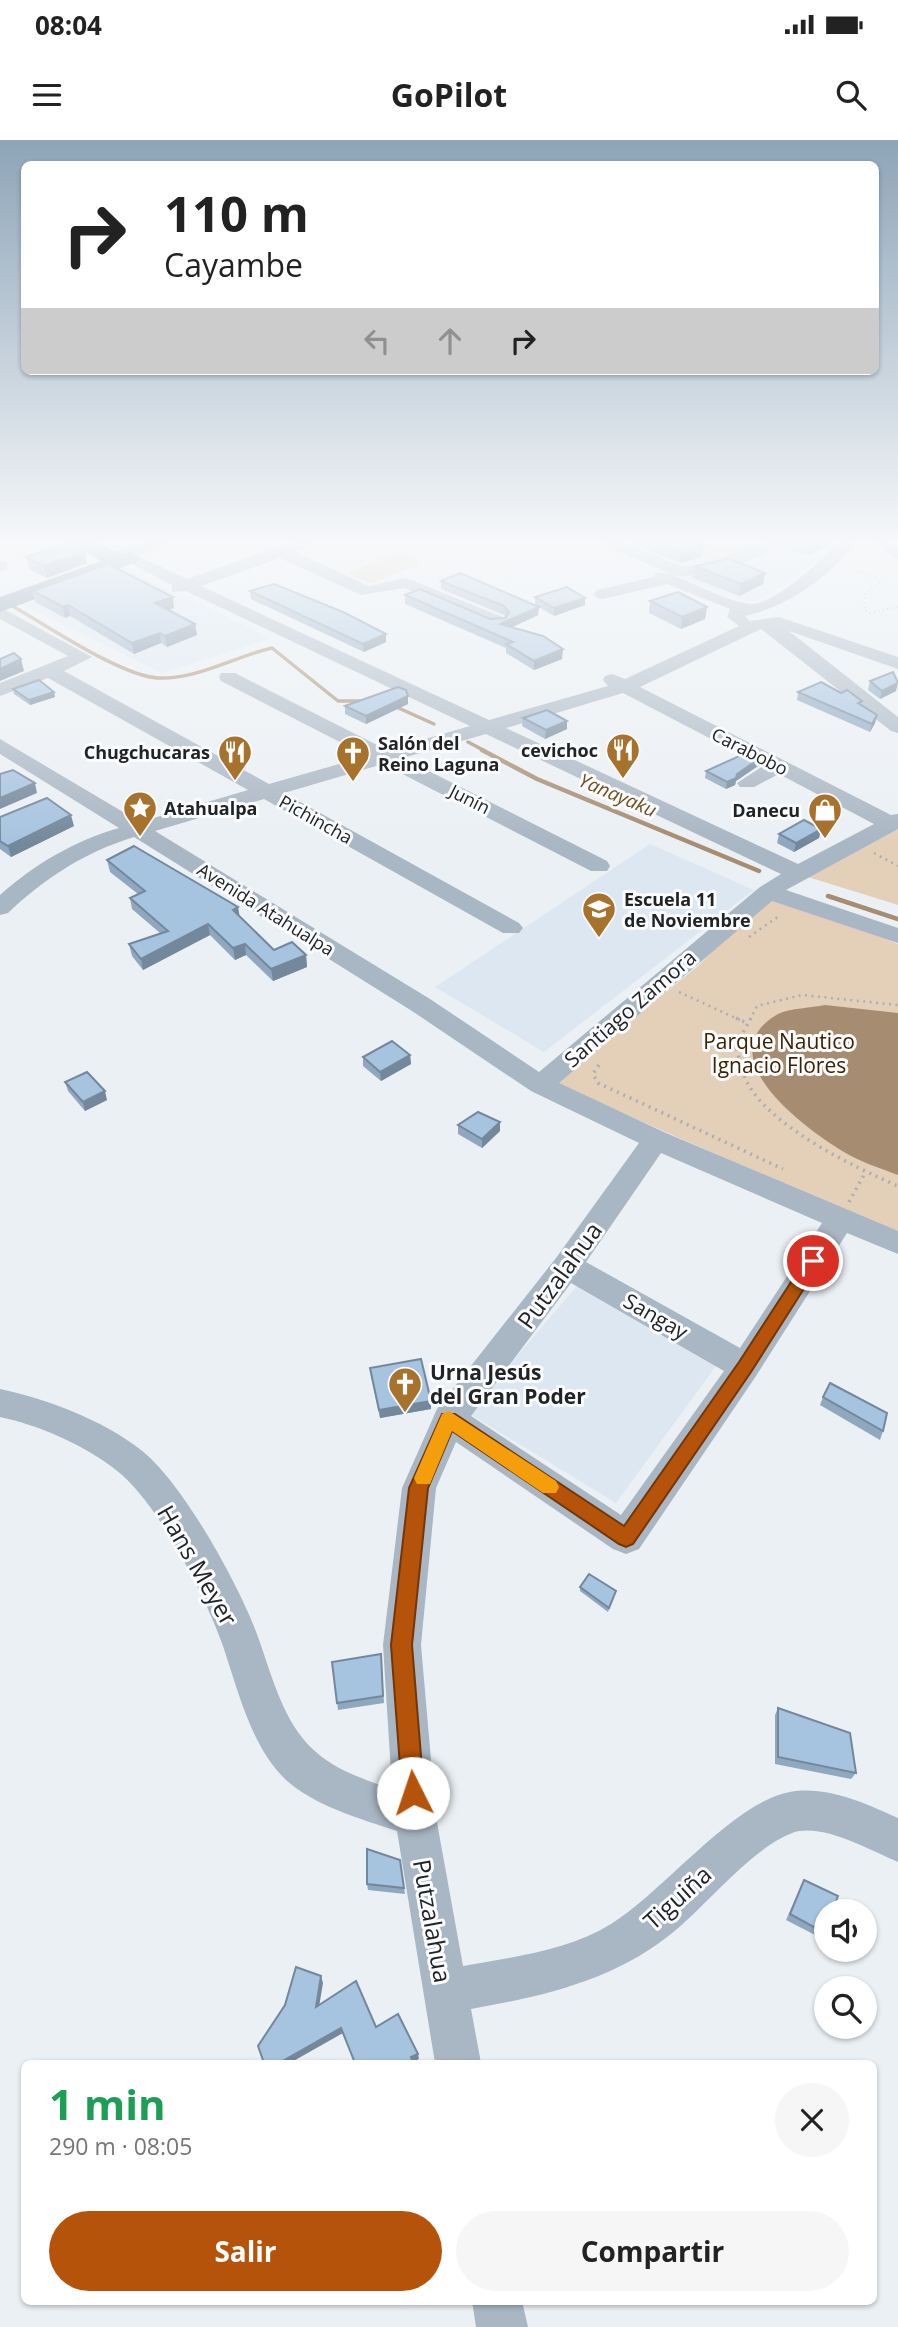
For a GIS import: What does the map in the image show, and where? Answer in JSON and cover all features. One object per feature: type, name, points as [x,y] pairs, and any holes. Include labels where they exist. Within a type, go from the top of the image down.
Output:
[{"type":"street","points":[[0,690],[83,657],[52,640]]},
{"type":"street","points":[[290,640],[663,814],[784,881],[898,936]]},
{"type":"street","points":[[0,880],[17,866],[58,842],[121,827],[616,683],[705,640]]},
{"type":"street","points":[[786,640],[898,727]]},
{"type":"street","points":[[828,640],[898,663]]},
{"type":"street","name":"Pichincha","points":[[48,670],[511,928]]},
{"type":"street","name":"Junín","points":[[228,677],[599,866]]},
{"type":"street","name":"Carabobo","points":[[616,683],[757,758],[895,822]]},
{"type":"street","name":"Avenida Atahualpa","points":[[0,745],[478,1062],[512,1078],[534,1082],[656,1140],[848,1205],[898,1243]]},
{"type":"street","points":[[747,783],[779,766]]},
{"type":"street","name":"Avenida Atahualpa","points":[[7,770],[50,797],[121,827]]},
{"type":"street","name":"Santiago Zamora","points":[[534,1082],[784,881],[895,822]]},
{"type":"street","points":[[0,908],[27,881],[62,857],[121,827]]},
{"type":"street","name":"Putzalahua","points":[[457,2060],[415,1817],[401,1645],[419,1488],[449,1419],[567,1266],[656,1140]]},
{"type":"street","points":[[449,1419],[626,1538],[745,1367],[848,1205]]},
{"type":"street","name":"Sangay","points":[[567,1266],[745,1367]]},
{"type":"street","name":"Hans Meyer","points":[[0,1404],[13,1405],[70,1427],[136,1466],[177,1523],[228,1610],[267,1716],[293,1759],[335,1787],[415,1817]]},
{"type":"street","name":"Tiguiña","points":[[445,1991],[548,1974],[596,1956],[649,1924],[740,1840],[790,1812],[835,1816],[879,1829],[898,1841]]},
{"type":"street","points":[[498,2305],[502,2327]]},
{"type":"path","points":[[874,853],[898,866]]},
{"type":"path","points":[[657,983],[747,1023]]},
{"type":"path","points":[[898,1005],[803,995],[757,1006],[736,1045],[748,1085],[788,1123],[865,1173],[898,1186]]},
{"type":"path","points":[[593,1070],[594,1079],[604,1086],[789,1172]]},
{"type":"path","points":[[848,1205],[865,1173]]},
{"type":"shaded area","points":[[95,640],[264,640],[162,673]]},
{"type":"shaded area","name":"Escuela 11 de Noviembre","points":[[650,844],[754,890],[544,1052],[435,987]]},
{"type":"shaded area","name":"Parque Nautico Ignacio Flores","points":[[825,1005],[898,1013],[898,1175],[850,1156],[808,1127],[770,1090],[757,1070],[752,1050],[758,1031],[783,1012]]},
{"type":"shaded area","points":[[583,1279],[724,1355],[616,1503],[468,1413]]},
{"type":"green space","points":[[898,828],[898,905],[808,877]]},
{"type":"green space","name":"Parque Nautico Ignacio Flores","points":[[772,890],[898,944],[898,1235],[555,1083],[698,966]]},
{"type":"building","points":[[355,640],[372,640],[363,644]]},
{"type":"building","points":[[509,640],[549,640],[563,649],[534,661],[506,644],[513,642]]},
{"type":"building","points":[[14,653],[21,659],[0,669],[0,659]]},
{"type":"building","points":[[893,672],[898,683],[882,691],[870,681]]},
{"type":"building","points":[[39,680],[54,692],[29,700],[13,689]]},
{"type":"building","points":[[821,682],[841,693],[847,690],[862,701],[858,703],[877,715],[872,724],[798,692]]},
{"type":"building","points":[[398,687],[406,690],[408,696],[366,716],[345,706]]},
{"type":"building","points":[[547,710],[567,721],[546,730],[523,718]]},
{"type":"building","points":[[746,753],[759,759],[737,774],[736,778],[727,782],[706,771]]},
{"type":"building","points":[[13,770],[35,783],[0,798],[0,774]]},
{"type":"building","points":[[47,798],[71,815],[8,846],[0,841],[0,817]]},
{"type":"building","points":[[804,820],[821,829],[796,843],[779,834]]},
{"type":"building","points":[[134,846],[238,907],[233,910],[274,950],[292,942],[306,955],[271,969],[245,944],[233,948],[208,924],[141,959],[129,944],[168,931],[130,898],[145,891],[107,860]]},
{"type":"building","points":[[392,1041],[410,1055],[380,1072],[363,1057]]},
{"type":"building","points":[[87,1072],[105,1091],[83,1102],[65,1082]]},
{"type":"building","points":[[478,1112],[500,1122],[482,1139],[458,1125]]},
{"type":"building","points":[[421,1359],[431,1401],[379,1410],[370,1368]]},
{"type":"building","points":[[830,1383],[887,1413],[883,1431],[823,1397]]},
{"type":"building","points":[[589,1574],[616,1591],[609,1608],[580,1587]]},
{"type":"building","points":[[381,1654],[383,1696],[337,1703],[332,1662]]},
{"type":"building","points":[[778,1708],[850,1733],[856,1773],[778,1757]]},
{"type":"building","points":[[367,1849],[400,1860],[404,1888],[367,1884]]},
{"type":"building","points":[[804,1880],[838,1896],[837,1899],[814,1899],[814,1927],[790,1914]]},
{"type":"building","points":[[296,1967],[321,1976],[316,2007],[356,1981],[376,2027],[398,2014],[418,2054],[411,2057],[412,2060],[354,2060],[341,2028],[284,2060],[263,2060],[258,2046],[285,2005]]},
{"type":"waterway","name":"Yanayaku","points":[[70,640],[125,669],[158,678],[187,675],[272,648],[338,701],[364,701]]},
{"type":"waterway","name":"Yanayaku","points":[[392,705],[434,724]]},
{"type":"waterway","name":"Yanayaku","points":[[468,742],[485,751]]},
{"type":"waterway","name":"Yanayaku","points":[[482,750],[537,779],[759,871]]},
{"type":"waterway","name":"Yanayaku","points":[[828,896],[898,919]]},
{"type":"slow traffic","points":[[423,1478],[449,1419],[550,1487]]},
{"type":"place","name":"cevichoc","points":[[623,780]]},
{"type":"place","name":"Chugchucaras","points":[[235,782]]},
{"type":"place","name":"Salón del Reino Laguna","points":[[353,783]]},
{"type":"place","name":"Atahualpa","points":[[140,838]]},
{"type":"place","name":"Danecu","points":[[825,840]]},
{"type":"place","name":"Escuela 11 de Noviembre","points":[[599,939]]},
{"type":"place","name":"Urna Jesús del Gran Poder","points":[[405,1414]]},
{"type":"route","points":[[413,1793],[401,1645],[419,1488],[449,1419],[626,1538],[745,1367],[813,1261]]}]
